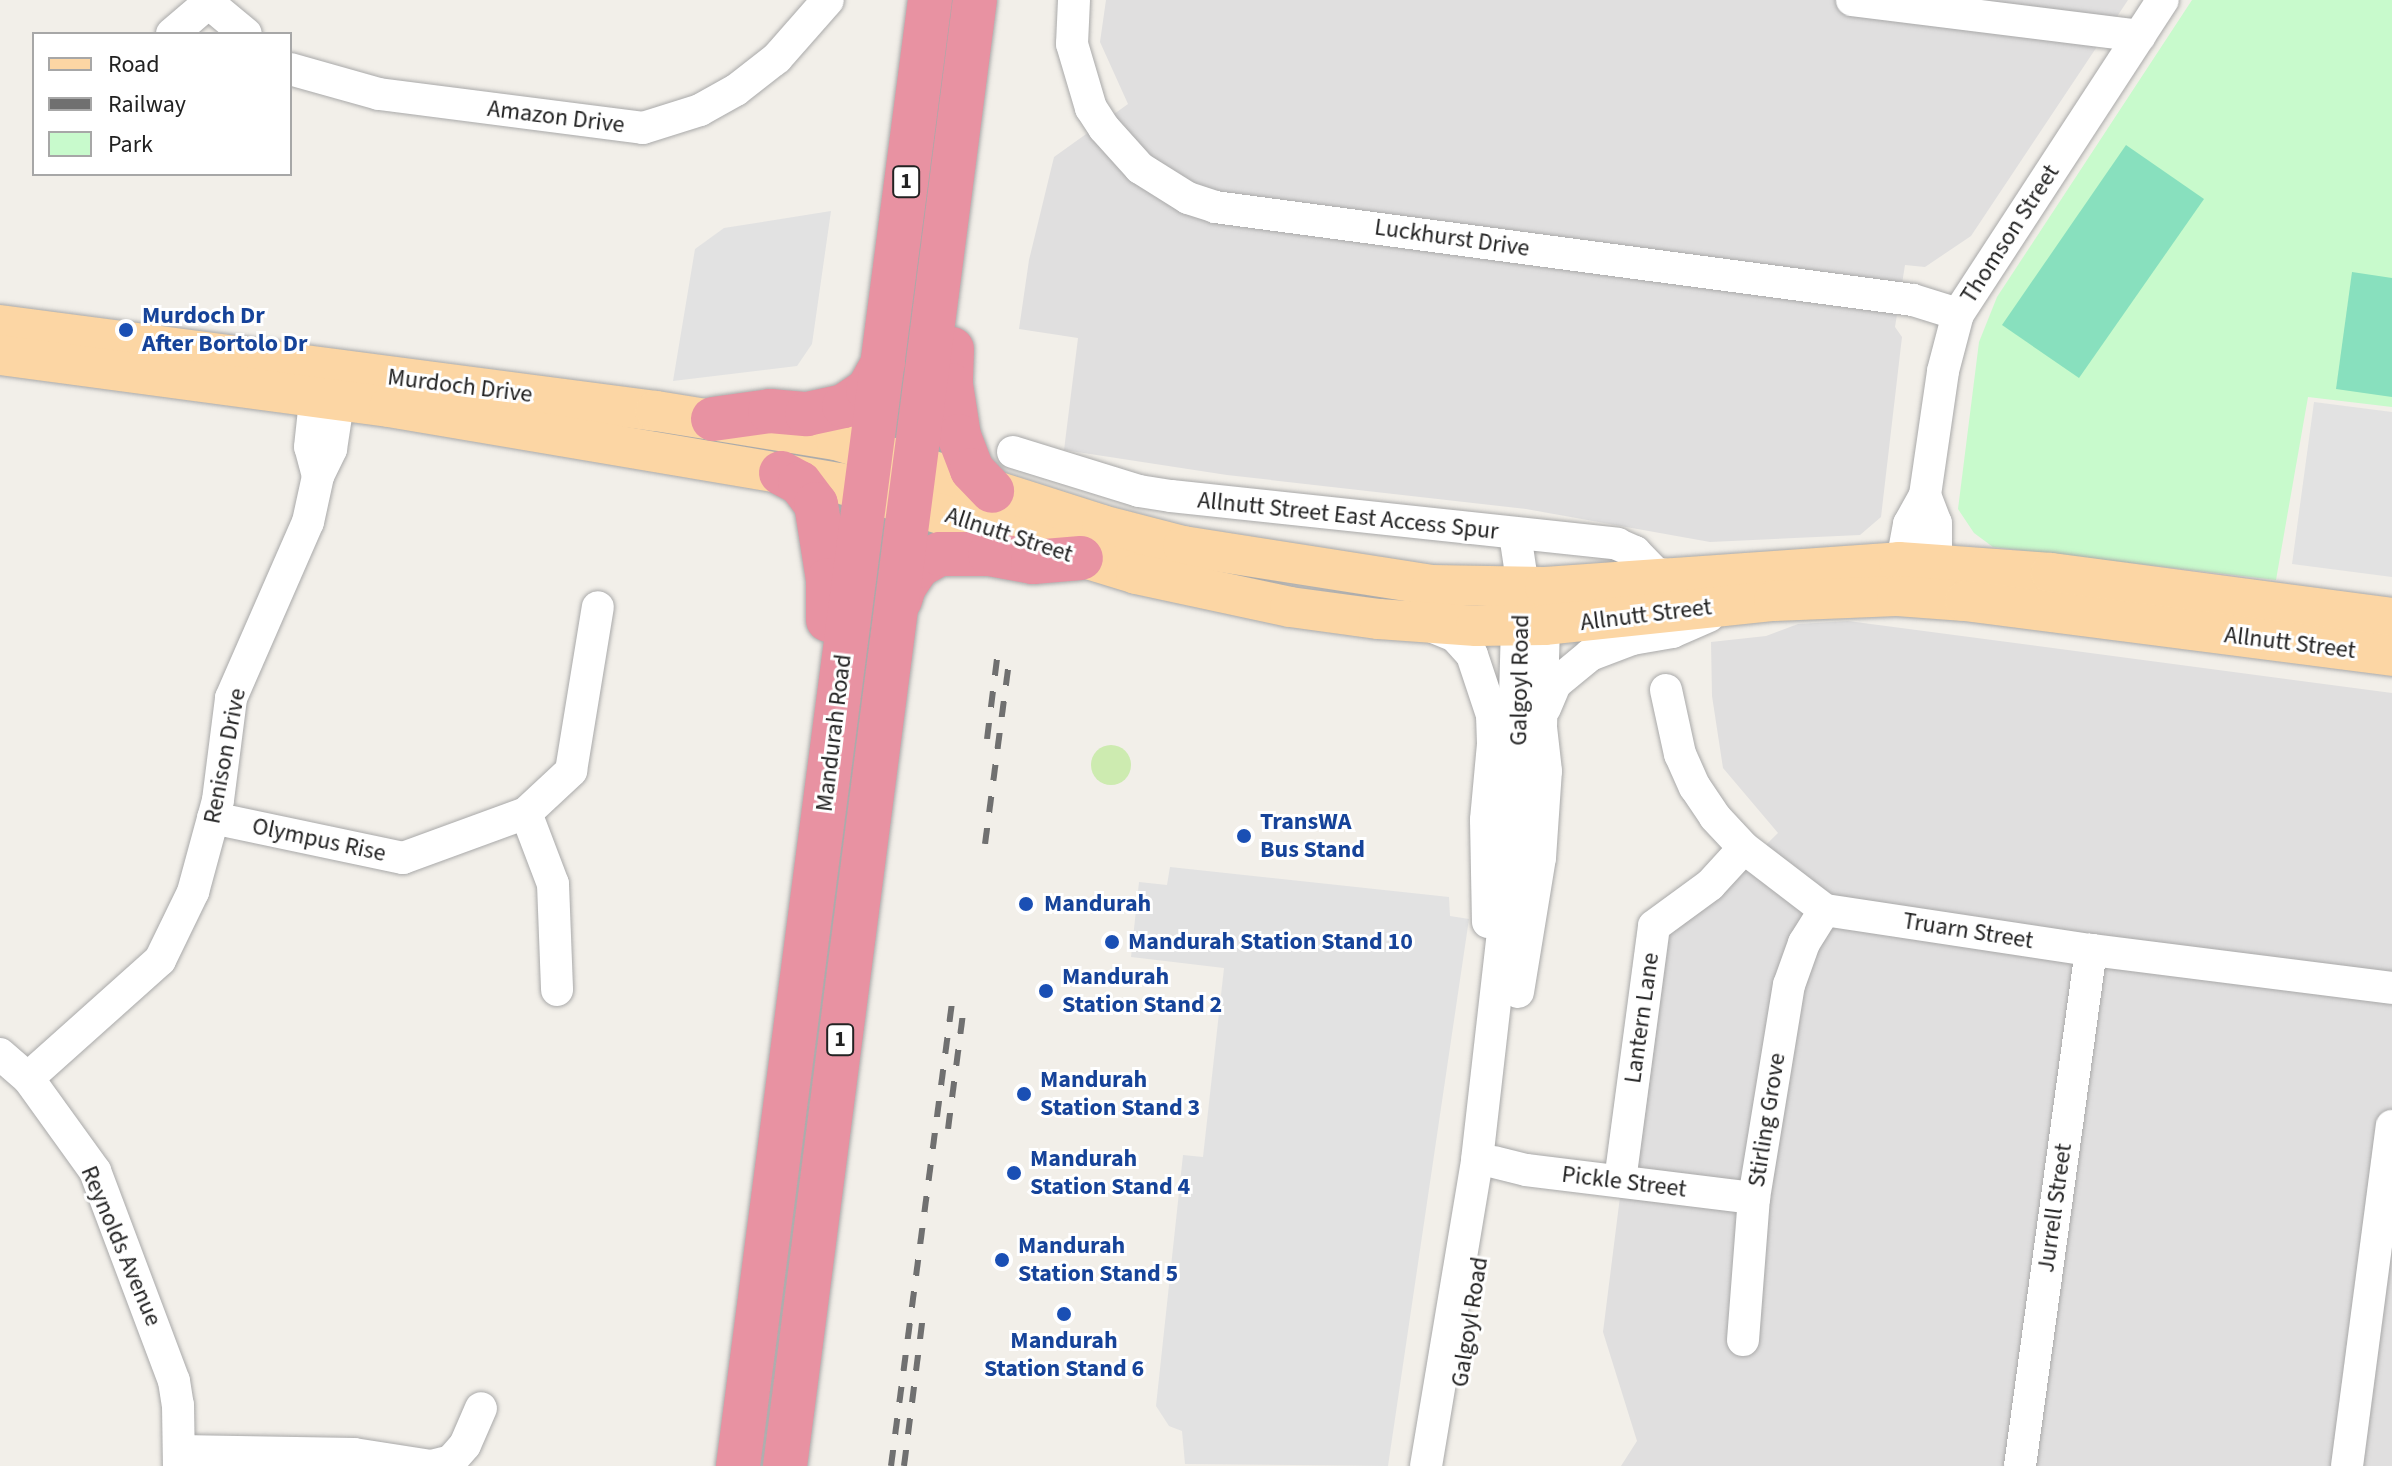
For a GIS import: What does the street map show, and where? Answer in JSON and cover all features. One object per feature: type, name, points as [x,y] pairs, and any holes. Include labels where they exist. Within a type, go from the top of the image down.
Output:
[{"type":"highway","name":"Mandurah Road","points":[[738,1466],[930,0]]},
{"type":"highway","name":"Mandurah Road","points":[[785,1466],[975,0]]},
{"type":"highway","points":[[952,175],[958,287],[950,365],[955,416],[965,457],[979,480],[992,491]]},
{"type":"highway","points":[[713,419],[770,411],[807,414],[844,406],[868,390],[883,363]]},
{"type":"highway","points":[[781,473],[810,492],[819,516],[828,580],[822,663],[831,758]]},
{"type":"highway","points":[[896,615],[910,576],[918,566],[940,554],[990,554],[1033,562],[1081,558]]},
{"type":"main road","name":"Murdoch Drive","points":[[0,325],[329,384],[866,491],[914,484]]},
{"type":"main road","name":"Murdoch Drive","points":[[0,355],[713,419],[871,448],[914,484]]},
{"type":"main road","name":"Allnutt Street","points":[[914,484],[992,491],[1183,546],[1416,583],[1523,587],[1677,577],[1917,580],[2051,573],[2392,618]]},
{"type":"main road","name":"Allnutt Street","points":[[914,484],[1081,558],[1136,574],[1290,607],[1419,622],[1530,626],[1733,605],[1917,580],[2392,656]]},
{"type":"street","name":"Amazon Drive","points":[[292,70],[379,94],[643,128],[700,110],[736,90],[777,58],[828,0]]},
{"type":"street","name":"Luckhurst Drive","points":[[1074,0],[1072,44],[1091,108],[1104,128],[1140,168],[1188,198],[1215,207],[1913,300],[1958,314]]},
{"type":"street","points":[[1852,0],[2140,36]]},
{"type":"street","name":"Thomson Street","points":[[1917,580],[1909,524],[1925,495],[1943,371],[1958,314],[2163,0]]},
{"type":"street","points":[[174,32],[206,2],[244,32]]},
{"type":"street","name":"Renison Drive","points":[[28,1078],[160,960],[193,892],[213,818],[231,698],[299,547],[318,476],[331,449],[329,384]]},
{"type":"street","name":"Allnutt Street East Access Spur","points":[[1013,452],[1139,491],[1171,496],[1628,547],[1655,573],[1677,577]]},
{"type":"street","name":"Galgoyl Road","points":[[1448,1466],[1542,843],[1546,771],[1542,719],[1515,534]]},
{"type":"street","points":[[1542,719],[1555,684],[1577,662],[1632,639],[1672,632],[1733,605]]},
{"type":"street","name":"Olympus Rise","points":[[213,818],[403,858],[526,813],[571,771],[598,607]]},
{"type":"street","points":[[1419,622],[1455,636],[1465,645],[1480,672],[1492,715],[1493,744],[1486,820],[1489,915],[1478,1009],[1482,1092]]},
{"type":"street","name":"Galgoyl Road","points":[[1426,1466],[1477,1160],[1482,1092],[1506,923],[1516,811],[1520,735],[1515,697],[1530,626]]},
{"type":"street","name":"Truarn Street","points":[[1666,690],[1680,754],[1695,787],[1744,848],[1825,910],[2091,950],[2392,988]]},
{"type":"street","points":[[526,813],[553,884],[557,990]]},
{"type":"street","name":"Lantern Lane","points":[[1620,1181],[1654,926],[1710,885],[1744,848]]},
{"type":"street","name":"Stirling Grove","points":[[1743,1340],[1754,1198],[1789,985],[1804,943],[1825,910]]},
{"type":"street","name":"Jurrell Street","points":[[2020,1466],[2091,950]]},
{"type":"street","name":"Reynolds Avenue","points":[[0,1054],[28,1078],[95,1171],[174,1381],[180,1458]]},
{"type":"street","points":[[2347,1466],[2392,1126]]},
{"type":"street","name":"Pickle Street","points":[[1494,1162],[1754,1198]]},
{"type":"street","points":[[180,1458],[354,1454],[431,1466],[451,1461],[465,1445],[481,1408]]},
{"type":"shaded area","points":[[1106,0],[2128,0],[1971,236],[1925,267],[1905,265],[1895,327],[1902,337],[1881,517],[1860,535],[1710,542],[1526,509],[1227,475],[1064,450],[1078,338],[1019,329],[1029,260],[1054,157],[1128,104],[1100,42]]},
{"type":"shaded area","points":[[831,211],[812,344],[797,366],[673,381],[695,249],[724,228]]},
{"type":"shaded area","points":[[2314,402],[2392,412],[2392,577],[2292,564]]},
{"type":"shaded area","points":[[1848,621],[2392,693],[2392,1466],[1621,1466],[1637,1441],[1603,1332],[1654,926],[1725,885],[1778,833],[1723,768],[1712,696],[1711,642],[1766,636],[1798,624]]},
{"type":"shaded area","points":[[1170,867],[1449,897],[1450,916],[1469,919],[1388,1466],[1185,1464],[1182,1431],[1169,1426],[1156,1406],[1183,1155],[1203,1157],[1224,968],[1131,957],[1139,882],[1167,885]]},
{"type":"green space","points":[[2192,0],[2392,0],[2392,407],[2308,397],[2276,580],[1993,547],[1974,533],[1958,509],[1979,342],[1997,297]]},
{"type":"green space","points":[[2126,145],[2204,199],[2079,378],[2002,325]]},
{"type":"green space","points":[[2352,272],[2392,278],[2392,397],[2336,389]]},
{"type":"green space","points":[[1111,745],[1125,751],[1131,765],[1125,779],[1111,785],[1097,779],[1091,765],[1097,751]]},
{"type":"railway","points":[[987,739],[997,659]]},
{"type":"railway","points":[[985,844],[1009,661]]},
{"type":"railway","points":[[891,1466],[952,1005]]},
{"type":"railway","points":[[948,1129],[964,1006]]},
{"type":"railway","points":[[904,1466],[923,1316]]},
{"type":"place","name":"Murdoch Dr After Bortolo Dr","points":[[126,330]]},
{"type":"place","name":"TransWA Bus Stand","points":[[1244,836]]},
{"type":"place","name":"Mandurah","points":[[1026,904]]},
{"type":"place","name":"Mandurah Station Stand 10","points":[[1112,942]]},
{"type":"place","name":"Mandurah Station Stand 2","points":[[1046,991]]},
{"type":"place","name":"Mandurah Station Stand 3","points":[[1024,1094]]},
{"type":"place","name":"Mandurah Station Stand 4","points":[[1014,1173]]},
{"type":"place","name":"Mandurah Station Stand 5","points":[[1002,1260]]},
{"type":"place","name":"Mandurah Station Stand 6","points":[[1064,1314]]}]
